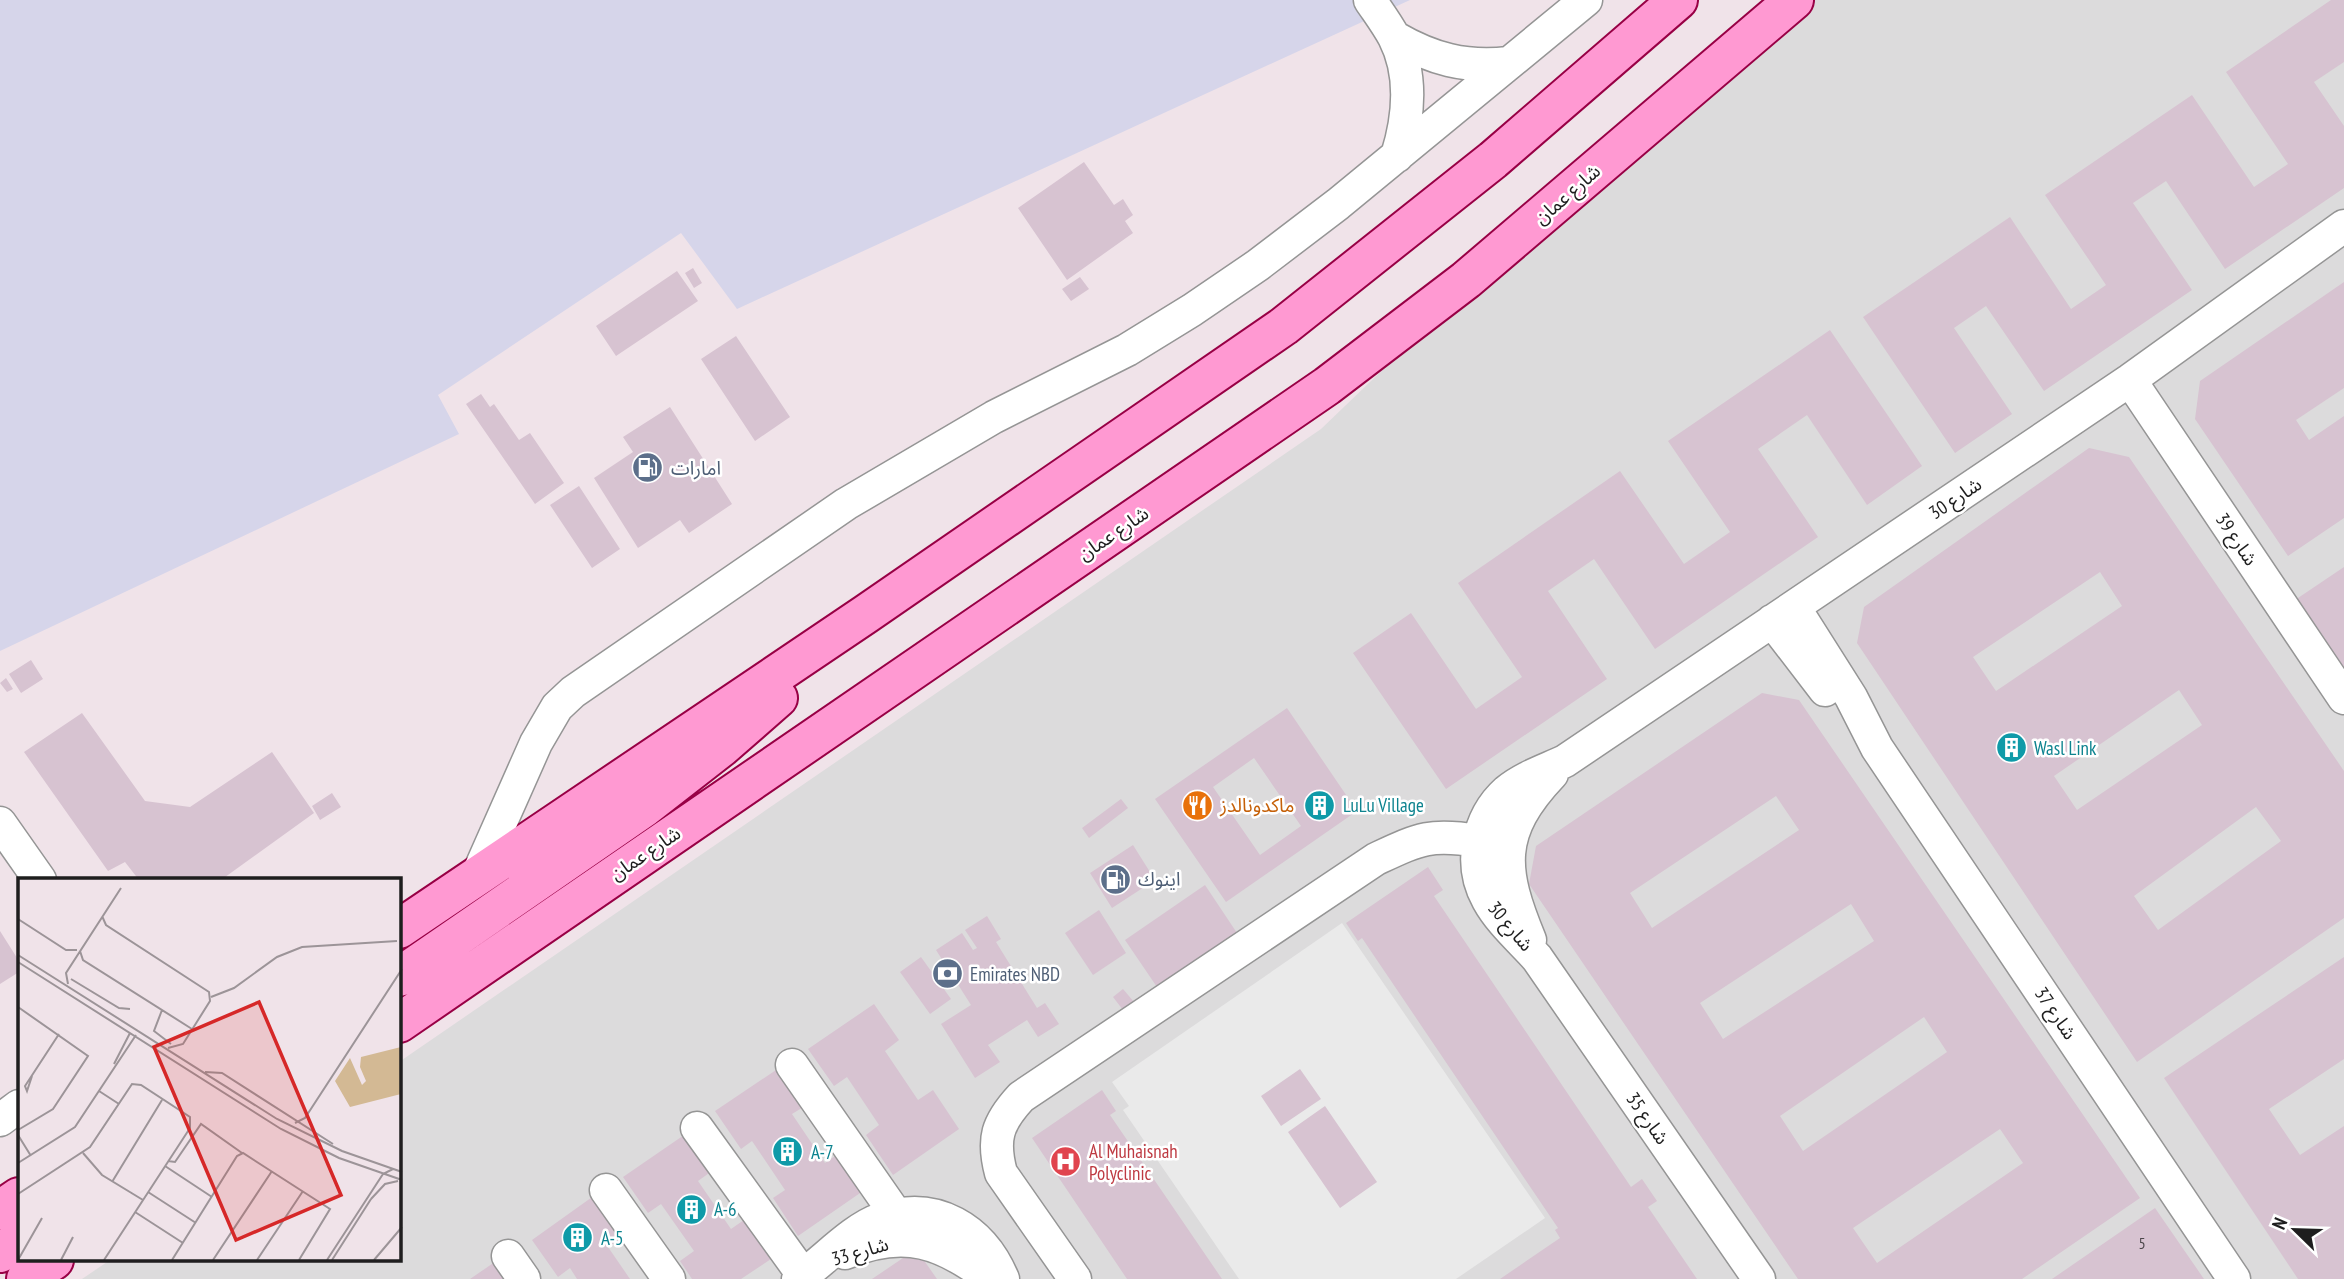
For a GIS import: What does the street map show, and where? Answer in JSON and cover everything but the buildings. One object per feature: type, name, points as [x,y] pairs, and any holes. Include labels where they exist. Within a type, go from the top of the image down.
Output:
[{"type":"main road","points":[[401,928],[866,614],[1284,326],[1493,160],[1678,0]]},
{"type":"main road","name":"شارع عمان","points":[[401,1022],[1327,386],[1466,280],[1794,0]]},
{"type":"main road","points":[[401,976],[656,799],[722,747],[796,682],[866,614]]},
{"type":"main road","points":[[0,1210],[18,1198]]},
{"type":"main road","points":[[0,1252],[18,1240]]},
{"type":"main road","points":[[26,1279],[51,1262]]},
{"type":"main road","points":[[49,1279],[64,1262]]},
{"type":"street","points":[[1370,0],[1394,37],[1407,84],[1404,132],[1397,156]]},
{"type":"street","points":[[477,876],[536,743],[557,707],[573,692],[846,504],[994,417],[1127,350],[1192,310],[1299,235],[1586,0]]},
{"type":"street","points":[[1394,37],[1437,59],[1485,66],[1508,63]]},
{"type":"street","name":"شارع 30","points":[[1537,958],[1487,899],[1478,871],[1478,841],[1489,814],[1507,791],[1523,780],[1565,761],[2130,380],[2343,228]]},
{"type":"street","name":"شارع 39","points":[[2130,380],[2344,698]]},
{"type":"street","name":"شارع 37","points":[[1783,614],[1837,706],[1877,748],[2234,1279]]},
{"type":"street","name":"شارع 30","points":[[1537,958],[1510,887],[1508,862],[1511,838],[1520,814],[1534,793],[1565,761]]},
{"type":"street","points":[[0,823],[39,878]]},
{"type":"street","points":[[1075,1279],[1002,1173],[996,1153],[997,1133],[1005,1114],[1021,1097],[1376,859],[1416,840],[1439,836],[1478,841]]},
{"type":"street","name":"شارع 35","points":[[1537,958],[1759,1279]]},
{"type":"street","points":[[792,1065],[897,1216]]},
{"type":"street","points":[[0,1120],[18,1107]]},
{"type":"street","points":[[697,1128],[807,1272]]},
{"type":"street","points":[[606,1190],[670,1279]]},
{"type":"street","name":"شارع 33","points":[[807,1272],[852,1236],[880,1219],[912,1212],[945,1218],[974,1234],[995,1259],[1003,1279]]},
{"type":"street","name":"شارع 33","points":[[807,1272],[876,1242],[904,1240],[932,1244],[958,1255],[992,1279]]},
{"type":"shaded area","points":[[0,0],[1410,0],[737,309],[681,233],[438,395],[459,434],[0,651]]},
{"type":"shaded area","points":[[1768,0],[2344,0],[2344,1279],[82,1279],[107,1262],[401,1262],[401,1061],[1321,429]]},
{"type":"shaded area","points":[[1342,923],[1545,1218],[1456,1279],[1239,1279],[1123,1110],[1129,1106],[1112,1082]]},
{"type":"place","name":"امارات","points":[[648,468]]},
{"type":"place","name":"Wasl Link","points":[[2011,748]]},
{"type":"place","name":"ماكدونالدز","points":[[1197,805]]},
{"type":"place","name":"LuLu Village","points":[[1320,805]]},
{"type":"place","name":"اينوك","points":[[1115,879]]},
{"type":"place","name":"Emirates NBD","points":[[947,974]]},
{"type":"place","name":"A-7","points":[[788,1152]]},
{"type":"place","name":"Al Muhaisnah Polyclinic","points":[[1066,1162]]},
{"type":"place","name":"A-6","points":[[691,1209]]},
{"type":"place","name":"A-5","points":[[578,1238]]}]
